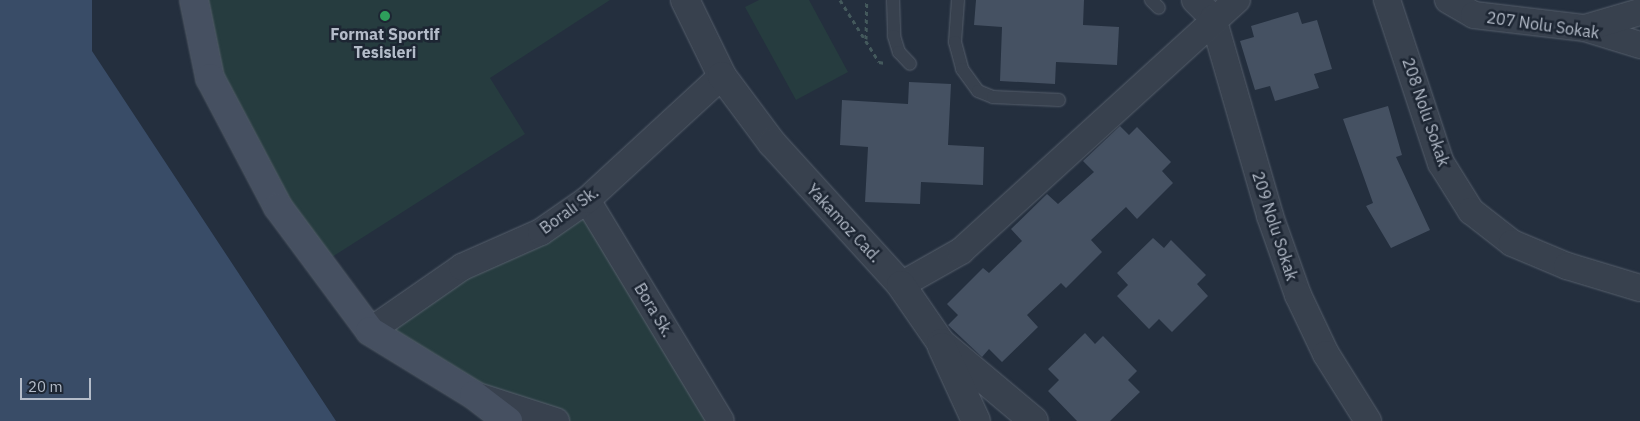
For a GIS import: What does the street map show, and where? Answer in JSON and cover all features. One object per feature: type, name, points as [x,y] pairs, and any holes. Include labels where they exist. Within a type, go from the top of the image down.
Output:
[{"type":"main road","points":[[194,0],[210,78],[278,207],[370,331],[474,395],[508,421]]},
{"type":"street","name":"Yakamoz Cad.","points":[[685,0],[722,76],[807,185],[901,285],[940,343],[1034,421]]},
{"type":"street","points":[[901,285],[961,251],[1110,119],[1204,9],[1237,0]]},
{"type":"street","name":"208 Nolu Sokak","points":[[1387,0],[1441,163],[1471,211],[1512,243],[1567,266],[1640,288]]},
{"type":"street","name":"207 Nolu Sokak","points":[[1448,0],[1474,15],[1585,28],[1640,45]]},
{"type":"street","name":"209 Nolu Sokak","points":[[1204,9],[1270,216],[1298,295],[1326,354],[1368,421]]},
{"type":"street","points":[[1585,28],[1640,12]]},
{"type":"street","name":"Boralı Sk.","points":[[370,331],[462,267],[541,232],[587,200],[722,76]]},
{"type":"street","name":"Bora Sk.","points":[[587,200],[721,421]]},
{"type":"street","points":[[940,343],[976,421]]},
{"type":"street","points":[[474,395],[556,421]]},
{"type":"lane","points":[[893,0],[894,36],[899,52],[910,64]]},
{"type":"lane","points":[[958,0],[955,42],[962,69],[978,91],[993,97],[1059,100]]},
{"type":"path","points":[[840,0],[879,62],[910,64]]},
{"type":"path","points":[[866,41],[867,0]]},
{"type":"green space","points":[[194,0],[610,0],[490,78],[525,134],[321,264],[210,78]]},
{"type":"green space","points":[[759,0],[809,0],[848,72],[796,100],[745,7]]},
{"type":"green space","points":[[587,200],[721,421],[508,421],[370,331]]},
{"type":"water","points":[[0,0],[92,0],[92,51],[336,421],[0,421]]},
{"type":"building","points":[[976,0],[1084,0],[1083,25],[1119,27],[1117,65],[1056,62],[1055,84],[1000,81],[1002,27],[974,25]]},
{"type":"building","points":[[1298,12],[1302,24],[1317,20],[1332,69],[1314,74],[1319,88],[1275,101],[1270,86],[1255,90],[1240,41],[1254,37],[1251,26]]},
{"type":"building","points":[[909,82],[951,84],[948,145],[984,147],[983,185],[921,182],[920,204],[865,202],[868,147],[840,145],[842,100],[908,104]]},
{"type":"building","points":[[1388,106],[1402,155],[1396,157],[1430,230],[1391,248],[1366,206],[1373,203],[1343,119]]},
{"type":"building","points":[[1120,126],[1129,135],[1137,127],[1171,162],[1162,171],[1173,183],[1137,219],[1126,207],[1091,240],[1102,252],[1066,288],[1061,283],[1027,315],[1038,327],[1002,362],[989,349],[982,357],[948,325],[958,315],[947,304],[983,268],[989,273],[1022,241],[1011,229],[1047,194],[1058,204],[1094,172],[1083,161]]},
{"type":"building","points":[[1153,238],[1164,248],[1171,240],[1206,275],[1197,284],[1208,296],[1172,332],[1159,319],[1149,329],[1117,296],[1128,285],[1117,273]]},
{"type":"building","points":[[1085,333],[1095,344],[1103,336],[1137,371],[1128,380],[1140,392],[1110,421],[1077,421],[1048,391],[1059,380],[1048,369]]},
{"type":"place","name":"Format Sportif Tesisleri","points":[[385,16]]}]
